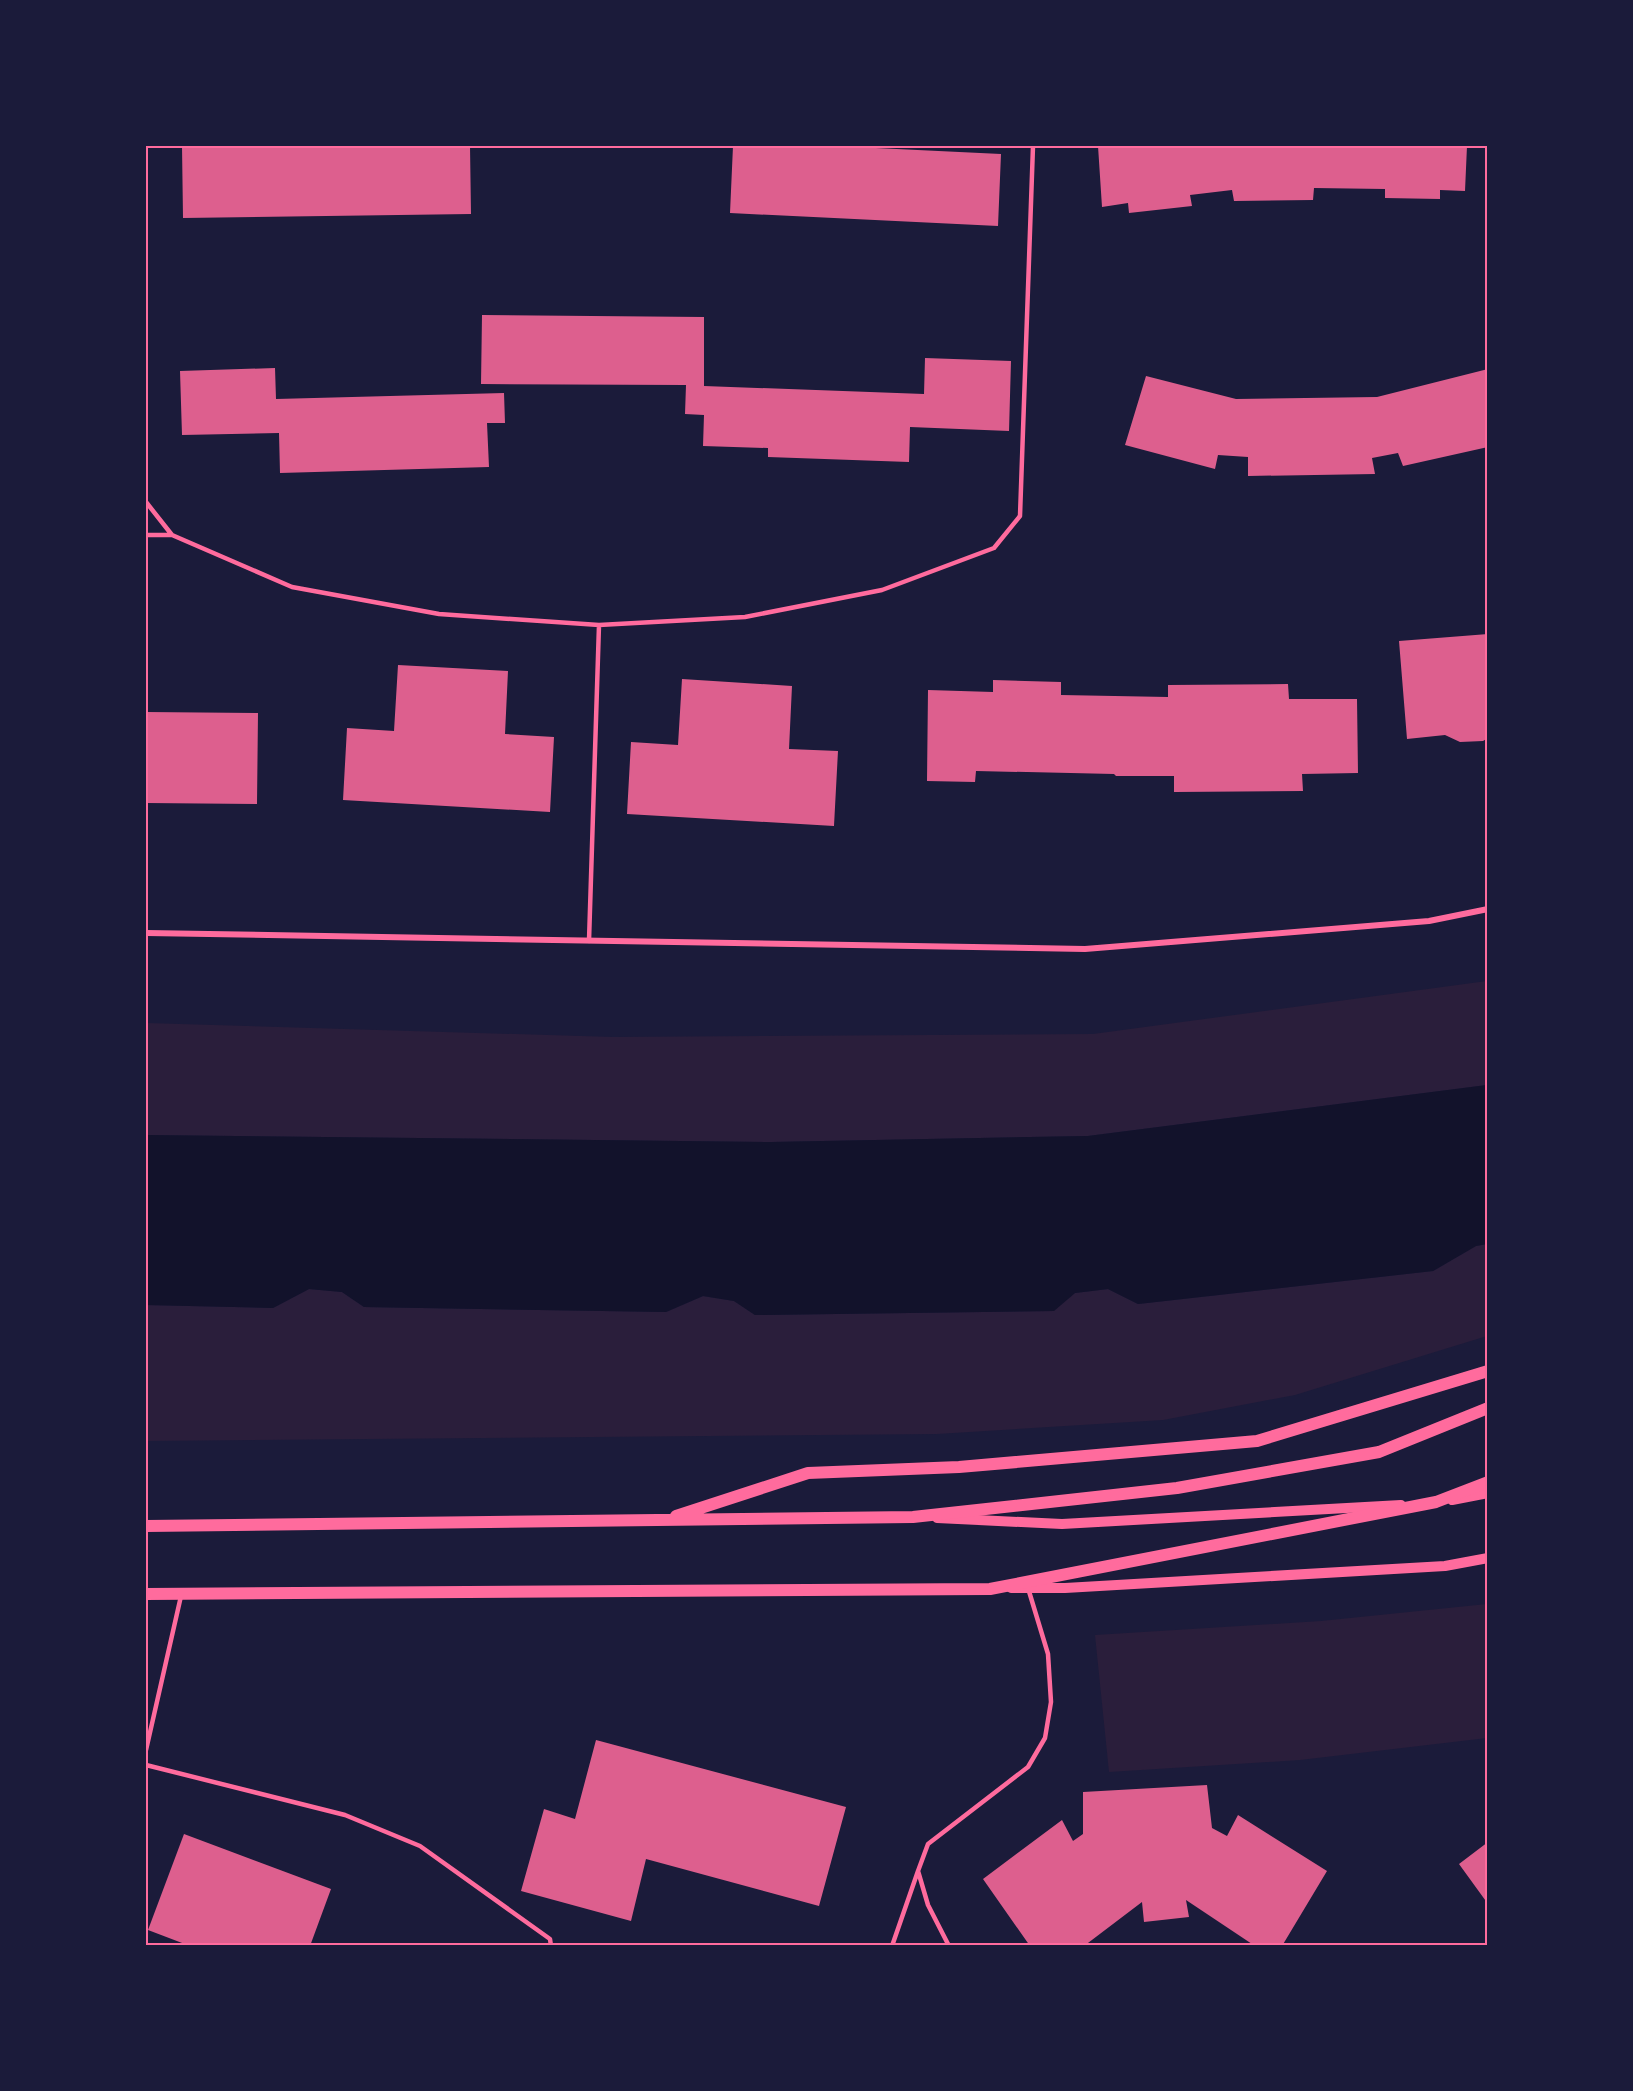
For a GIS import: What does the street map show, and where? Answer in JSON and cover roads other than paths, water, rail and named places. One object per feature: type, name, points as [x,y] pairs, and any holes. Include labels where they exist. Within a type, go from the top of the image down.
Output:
[{"type":"main road","points":[[663,1520],[808,1473],[959,1467],[1257,1441],[1488,1371]]},
{"type":"main road","points":[[146,1526],[913,1517],[1178,1488],[1379,1452],[1488,1408]]},
{"type":"main road","points":[[146,1593],[990,1588],[1437,1503],[1488,1482]]},
{"type":"street","points":[[146,933],[1084,949],[1429,921],[1488,909]]},
{"type":"street","points":[[913,1517],[1062,1524],[1437,1503],[1488,1493]]},
{"type":"street","points":[[990,1588],[1065,1588],[1444,1566],[1488,1558]]},
{"type":"lane","points":[[146,535],[172,536],[292,587],[439,614],[599,625],[745,617],[882,590],[994,548],[1020,516],[1033,146]]},
{"type":"lane","points":[[146,502],[172,536]]},
{"type":"lane","points":[[589,941],[599,625]]},
{"type":"lane","points":[[892,1946],[928,1844],[1028,1767],[1045,1738],[1051,1702],[1048,1654],[1028,1588]]},
{"type":"lane","points":[[146,1750],[181,1593]]},
{"type":"lane","points":[[146,1765],[345,1815],[420,1846],[550,1939],[550,1946]]},
{"type":"lane","points":[[918,1871],[928,1905],[949,1946]]}]
